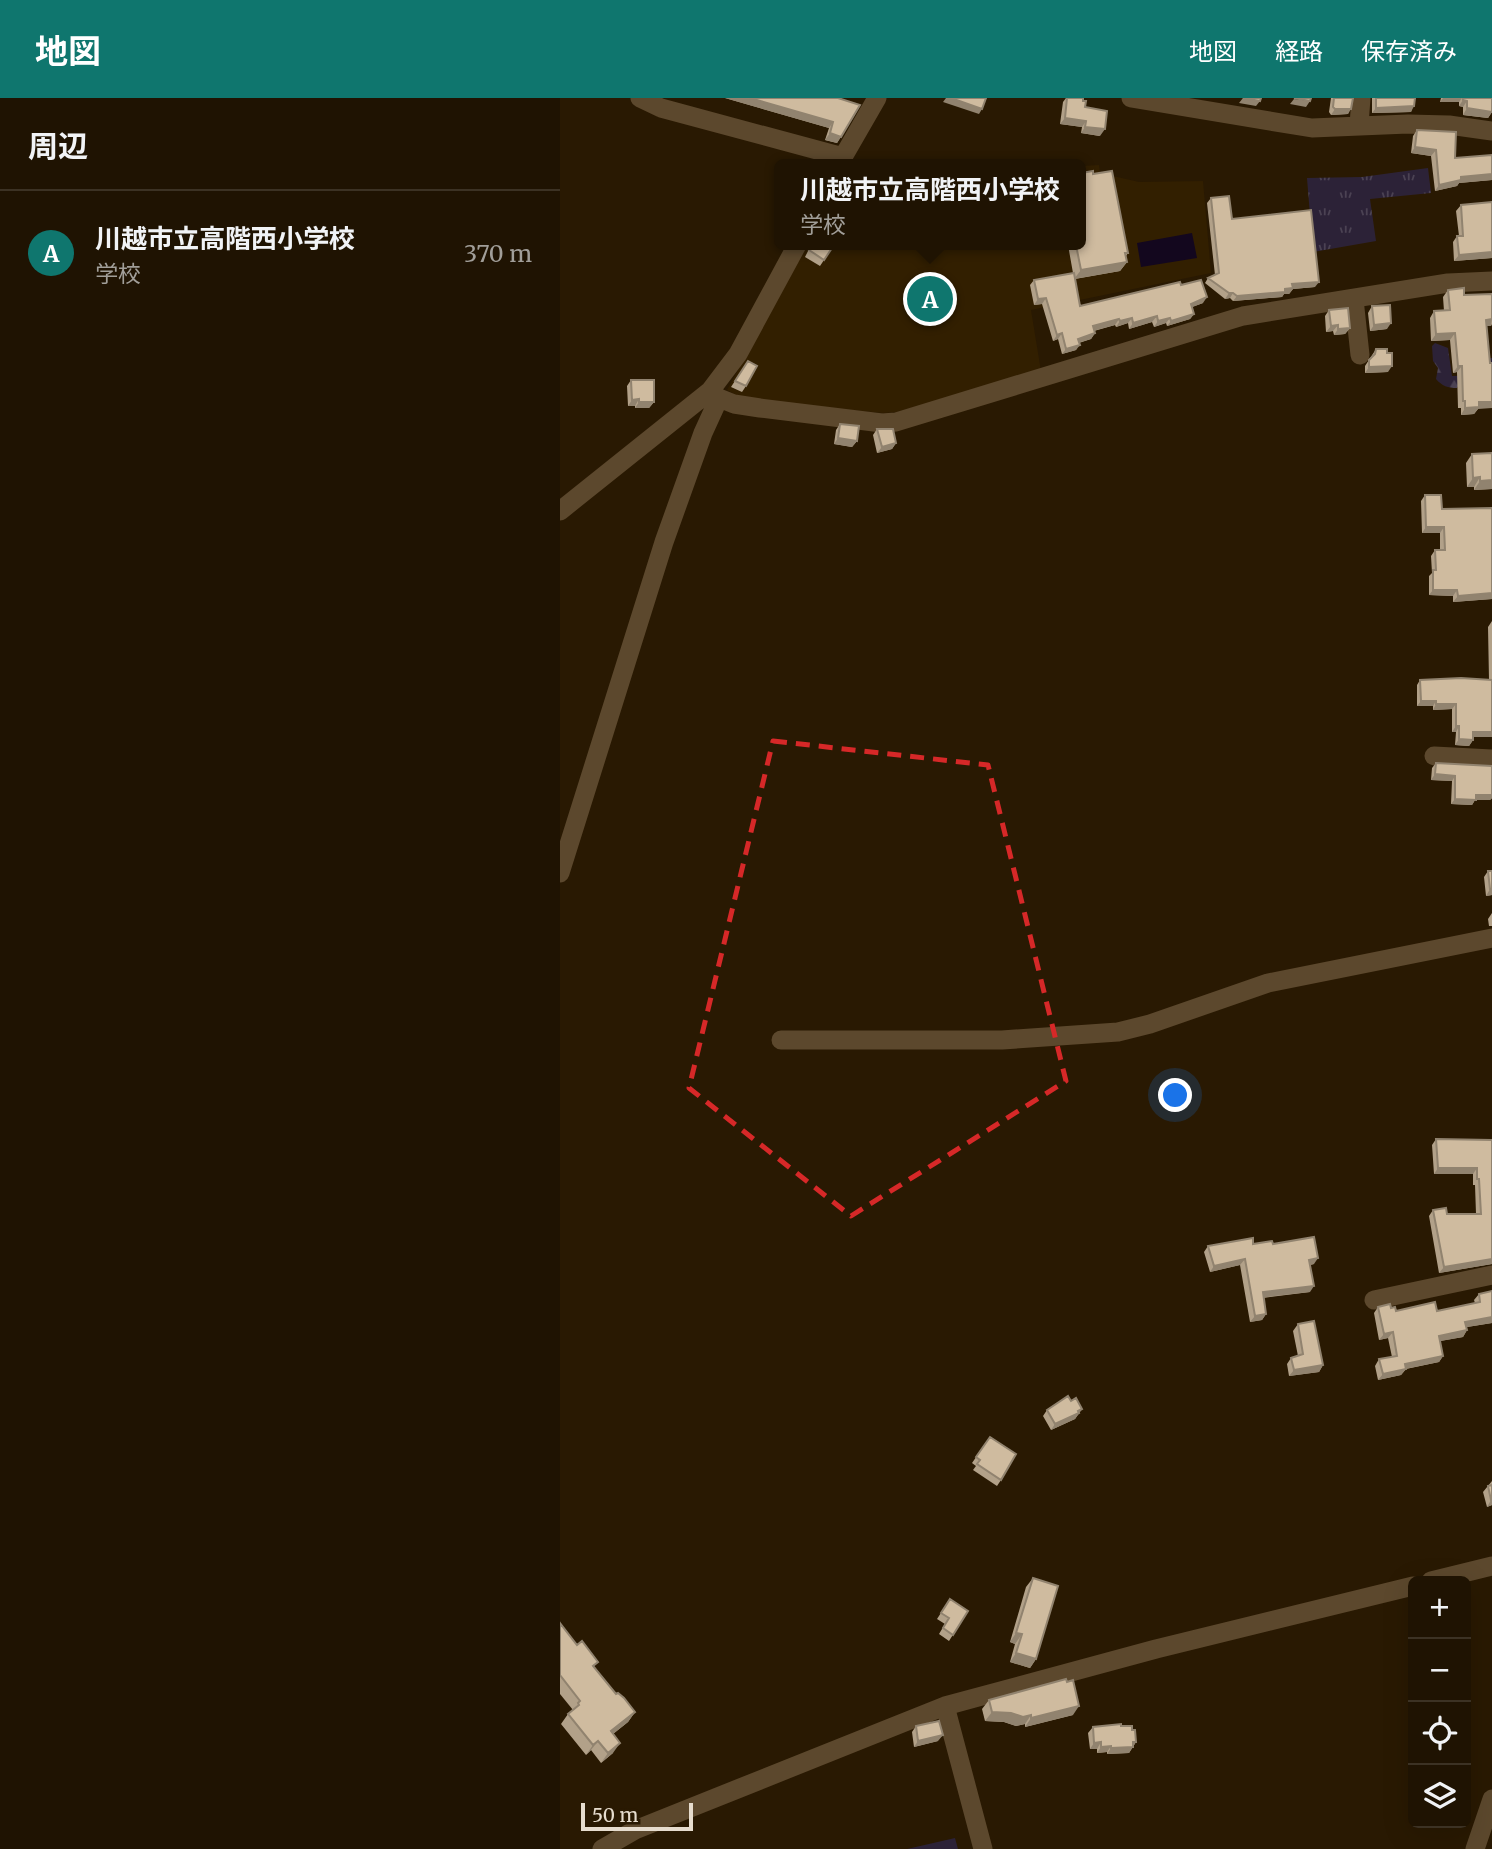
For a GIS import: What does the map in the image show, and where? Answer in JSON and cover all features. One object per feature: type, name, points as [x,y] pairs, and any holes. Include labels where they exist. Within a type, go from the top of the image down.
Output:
[{"type":"street","points":[[640,98],[661,108],[834,159]]},
{"type":"street","points":[[842,159],[877,98]]},
{"type":"street","points":[[1131,98],[1223,106],[1312,128],[1449,125],[1492,131]]},
{"type":"street","points":[[1359,125],[1361,98]]},
{"type":"street","points":[[560,873],[664,542],[715,395],[794,250]]},
{"type":"street","points":[[715,395],[734,404],[760,408],[882,423],[896,422],[1243,316],[1448,283],[1492,281]]},
{"type":"street","points":[[1354,299],[1360,355]]},
{"type":"street","points":[[560,511],[715,395]]},
{"type":"street","points":[[1434,756],[1492,759]]},
{"type":"street","points":[[780,1040],[1002,1040],[1118,1032],[1150,1024],[1268,983],[1492,938]]},
{"type":"street","points":[[1374,1300],[1492,1275]]},
{"type":"street","points":[[1451,1576],[1492,1566]]},
{"type":"street","points":[[601,1849],[635,1829],[945,1706],[1156,1649],[1408,1587]]},
{"type":"street","points":[[945,1706],[983,1849]]},
{"type":"street","points":[[1475,1849],[1492,1798]]},
{"type":"highlighted area","points":[[773,741],[988,765],[1066,1081],[851,1216],[689,1088]]},
{"type":"shaded area","points":[[1099,165],[1100,173],[1139,182],[1203,181],[1211,273],[1031,310],[1041,371],[897,412],[808,406],[738,396],[727,390],[804,250],[1086,250],[1086,166]]},
{"type":"shaded area","points":[[1192,233],[1197,258],[1141,267],[1137,243]]},
{"type":"green space","points":[[1428,168],[1431,193],[1370,199],[1376,241],[1313,252],[1307,178],[1362,177]]},
{"type":"green space","points":[[1435,343],[1448,348],[1452,376],[1488,375],[1488,358],[1492,358],[1492,388],[1459,384],[1454,388],[1441,383],[1436,379],[1438,368],[1433,361],[1432,346]]},
{"type":"green space","points":[[955,1838],[958,1849],[907,1849]]},
{"type":"building","points":[[750,98],[838,98],[860,105],[841,137],[830,133],[833,122]]},
{"type":"building","points":[[951,98],[986,98],[982,109]]},
{"type":"building","points":[[1067,98],[1083,98],[1083,101],[1086,101],[1085,107],[1107,111],[1105,129],[1085,127],[1086,121],[1065,118]]},
{"type":"building","points":[[1334,98],[1353,98],[1351,109],[1335,109]]},
{"type":"building","points":[[1376,98],[1415,98],[1414,106],[1376,108]]},
{"type":"building","points":[[1463,98],[1492,98],[1492,112],[1467,108],[1467,101]]},
{"type":"building","points":[[1417,130],[1456,132],[1455,158],[1492,155],[1492,174],[1461,177],[1461,180],[1439,185],[1436,150],[1415,147]]},
{"type":"building","points":[[1093,171],[1093,174],[1112,171],[1128,253],[1125,253],[1127,262],[1081,270],[1077,250],[1086,250],[1086,172]]},
{"type":"building","points":[[1229,196],[1232,219],[1311,210],[1319,282],[1292,284],[1293,288],[1285,289],[1285,292],[1237,296],[1208,278],[1219,273],[1211,198]]},
{"type":"building","points":[[1492,202],[1492,252],[1459,255],[1457,236],[1463,236],[1461,205]]},
{"type":"building","points":[[809,250],[831,250],[824,260]]},
{"type":"building","points":[[1074,273],[1080,306],[1180,282],[1181,285],[1201,280],[1207,297],[1191,304],[1194,314],[1171,321],[1170,318],[1158,321],[1157,316],[1133,323],[1132,318],[1093,326],[1095,333],[1078,339],[1080,345],[1066,349],[1062,333],[1057,335],[1046,298],[1038,299],[1034,280]]},
{"type":"building","points":[[1464,288],[1464,295],[1492,294],[1492,319],[1486,320],[1492,363],[1492,402],[1479,402],[1479,407],[1465,408],[1462,366],[1458,366],[1455,333],[1436,334],[1434,311],[1450,310],[1448,290]]},
{"type":"building","points":[[1390,305],[1391,323],[1374,325],[1372,306]]},
{"type":"building","points":[[1348,308],[1350,328],[1338,329],[1338,325],[1331,326],[1329,310]]},
{"type":"building","points":[[1376,349],[1387,349],[1387,353],[1392,353],[1392,366],[1369,367],[1369,360]]},
{"type":"building","points":[[748,361],[757,366],[746,386],[735,381]]},
{"type":"building","points":[[631,380],[654,380],[654,402],[632,400]]},
{"type":"building","points":[[840,424],[859,426],[857,441],[838,438]]},
{"type":"building","points":[[877,429],[893,429],[896,443],[882,447]]},
{"type":"building","points":[[1492,453],[1492,480],[1480,481],[1480,477],[1473,478],[1472,454]]},
{"type":"building","points":[[1425,495],[1441,495],[1442,509],[1492,508],[1492,593],[1458,596],[1457,590],[1433,590],[1435,550],[1445,550],[1444,527],[1426,527]]},
{"type":"building","points":[[1420,680],[1492,680],[1492,732],[1473,732],[1473,740],[1459,739],[1456,704],[1421,701]]},
{"type":"building","points":[[1436,763],[1492,766],[1492,795],[1476,795],[1476,800],[1455,799],[1455,776],[1435,774]]},
{"type":"building","points":[[1488,871],[1492,871],[1492,889],[1490,889]]},
{"type":"building","points":[[1436,1139],[1492,1140],[1492,1259],[1444,1267],[1433,1210],[1446,1208],[1447,1214],[1481,1214],[1479,1179],[1477,1168],[1438,1168]]},
{"type":"building","points":[[1314,1237],[1318,1258],[1309,1260],[1314,1286],[1263,1292],[1266,1314],[1255,1316],[1245,1259],[1214,1266],[1208,1246],[1253,1238],[1253,1244],[1272,1241],[1273,1244]]},
{"type":"building","points":[[1492,1291],[1492,1317],[1465,1322],[1467,1330],[1439,1336],[1443,1356],[1405,1364],[1406,1369],[1383,1374],[1379,1359],[1397,1356],[1393,1332],[1384,1334],[1378,1307],[1390,1304],[1396,1311],[1435,1302],[1437,1311],[1480,1302],[1479,1294]]},
{"type":"building","points":[[1314,1321],[1323,1365],[1294,1370],[1291,1358],[1303,1354],[1298,1324]]},
{"type":"building","points":[[1068,1396],[1071,1401],[1076,1398],[1082,1409],[1055,1424],[1047,1410]]},
{"type":"building","points":[[990,1437],[1016,1454],[1001,1480],[977,1464],[980,1460],[976,1457]]},
{"type":"building","points":[[1492,1485],[1492,1500],[1491,1500],[1488,1486]]},
{"type":"building","points":[[1033,1578],[1058,1586],[1036,1659],[1016,1653],[1022,1634],[1016,1633]]},
{"type":"building","points":[[950,1599],[968,1611],[953,1635],[943,1628],[949,1618],[941,1613]]},
{"type":"building","points":[[560,1623],[577,1645],[582,1641],[598,1662],[593,1666],[635,1712],[611,1731],[620,1743],[608,1753],[598,1741],[593,1745],[568,1714],[580,1701],[560,1675]]},
{"type":"building","points":[[1066,1679],[1067,1682],[1073,1680],[1079,1706],[1031,1718],[1031,1715],[1023,1717],[992,1712],[989,1700]]},
{"type":"building","points":[[939,1721],[943,1735],[918,1741],[916,1726]]},
{"type":"building","points":[[1121,1724],[1132,1726],[1132,1730],[1135,1730],[1136,1742],[1133,1742],[1133,1747],[1101,1747],[1101,1742],[1094,1743],[1093,1727]]},
{"type":"place","name":"川越市立高階西小学校","points":[[930,299]]}]
